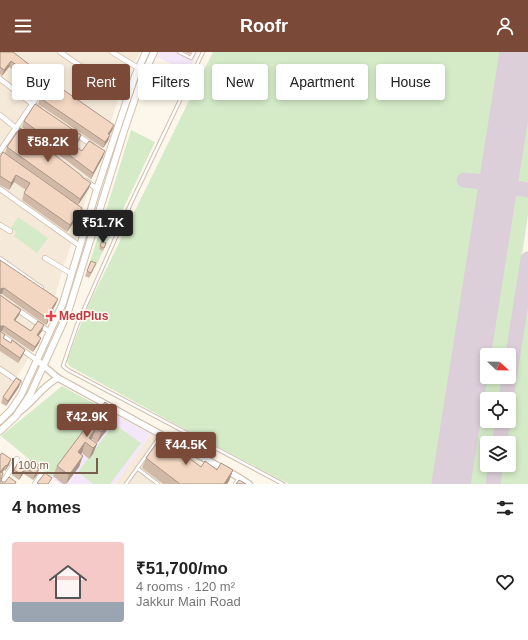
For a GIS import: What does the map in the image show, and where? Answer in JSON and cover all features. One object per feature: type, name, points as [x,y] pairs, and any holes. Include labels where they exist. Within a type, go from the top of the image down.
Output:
[{"type":"main road","points":[[140,64],[146,52]]},
{"type":"main road","points":[[0,430],[18,413],[30,395],[68,312],[124,131],[142,78],[154,52]]},
{"type":"main road","points":[[130,90],[138,68]]},
{"type":"main road","points":[[0,421],[16,404],[38,361],[64,303],[97,189],[126,100]]},
{"type":"street","points":[[60,52],[77,64]]},
{"type":"street","points":[[112,52],[138,68]]},
{"type":"street","points":[[0,79],[45,113]]},
{"type":"street","points":[[0,151],[35,100]]},
{"type":"street","points":[[0,115],[28,138]]},
{"type":"street","points":[[111,125],[124,131]]},
{"type":"street","points":[[70,130],[96,148]]},
{"type":"street","points":[[102,152],[108,156]]},
{"type":"street","points":[[78,175],[97,189]]},
{"type":"street","points":[[0,189],[80,246]]},
{"type":"street","points":[[70,204],[89,217]]},
{"type":"street","points":[[0,225],[10,231]]},
{"type":"street","points":[[45,258],[72,274]]},
{"type":"street","points":[[0,260],[44,290]]},
{"type":"street","points":[[57,299],[64,303]]},
{"type":"street","points":[[12,306],[50,332]]},
{"type":"street","points":[[0,334],[38,361],[58,378],[249,484]]},
{"type":"street","points":[[0,369],[19,382]]},
{"type":"street","points":[[18,413],[28,406],[49,384],[58,378]]},
{"type":"street","points":[[2,484],[17,459]]},
{"type":"street","points":[[35,484],[41,475]]},
{"type":"street","points":[[236,484],[240,478]]},
{"type":"lane","points":[[179,52],[191,58],[194,52]]},
{"type":"lane","points":[[203,52],[131,203],[77,325],[63,366],[283,484]]},
{"type":"lane","points":[[126,484],[162,435]]},
{"type":"lane","points":[[137,468],[158,484]]},
{"type":"shaded area","points":[[0,52],[140,52],[130,70],[130,64],[72,64],[72,100],[118,100],[62,272],[49,318],[24,366],[0,403]]},
{"type":"shaded area","points":[[159,52],[198,52],[192,64],[171,64],[157,57]]},
{"type":"shaded area","points":[[102,408],[151,434],[115,484],[60,484],[51,477]]},
{"type":"shaded area","points":[[151,434],[217,473],[209,484],[115,484]]},
{"type":"green space","points":[[213,52],[511,52],[491,174],[486,177],[464,173],[462,185],[484,190],[488,195],[443,484],[289,484],[201,438],[68,364],[67,360],[87,308],[189,100],[204,100],[204,70]]},
{"type":"green space","points":[[528,56],[528,184],[512,181],[508,177]]},
{"type":"green space","points":[[131,130],[155,142],[95,268],[89,265]]},
{"type":"green space","points":[[509,194],[528,197],[528,215],[508,348],[483,348],[506,200]]},
{"type":"green space","points":[[18,217],[48,238],[37,253],[14,236],[16,232],[11,228]]},
{"type":"green space","points":[[528,304],[528,484],[500,484],[502,472],[516,472],[516,436],[507,436],[508,428],[516,428],[516,392],[514,392]]},
{"type":"green space","points":[[480,364],[480,384],[502,384],[501,392],[480,392],[480,428],[495,428],[494,436],[480,436],[480,472],[489,472],[487,484],[461,484]]},
{"type":"green space","points":[[62,386],[102,408],[51,477],[1,436]]},
{"type":"green space","points":[[114,424],[141,443],[110,484],[93,484],[78,472]]},
{"type":"building","points":[[0,52],[13,52],[28,64],[15,64],[11,61],[4,70],[0,67]]},
{"type":"building","points":[[64,90],[72,96],[72,100],[78,100],[114,125],[105,142],[43,100],[64,100]]},
{"type":"building","points":[[35,104],[81,135],[74,146],[82,151],[89,141],[105,151],[93,173],[24,121]]},
{"type":"building","points":[[20,128],[91,183],[80,199],[7,147]]},
{"type":"building","points":[[3,152],[82,208],[70,225],[24,193],[30,183],[16,175],[11,183],[0,176],[0,157]]},
{"type":"building","points":[[102,241],[106,243],[104,248],[100,246]]},
{"type":"building","points":[[0,260],[58,299],[52,308],[54,310],[48,319],[4,288],[0,289]]},
{"type":"building","points":[[91,261],[96,263],[91,273],[87,271]]},
{"type":"building","points":[[0,295],[21,310],[14,320],[31,331],[38,321],[44,325],[37,335],[41,338],[35,347],[4,326],[0,326]]},
{"type":"building","points":[[0,331],[5,335],[3,338],[11,343],[12,340],[25,350],[20,358],[0,344]]},
{"type":"building","points":[[16,378],[21,381],[8,401],[3,397]]},
{"type":"building","points":[[105,402],[117,411],[101,432],[96,428],[89,438],[97,444],[93,448],[85,442],[78,452],[83,456],[69,475],[57,466]]},
{"type":"building","points":[[161,437],[201,467],[205,461],[217,470],[221,463],[233,470],[224,484],[180,484],[146,458]]},
{"type":"building","points":[[2,453],[11,459],[7,466],[6,465],[0,472],[0,455]]},
{"type":"building","points":[[31,460],[39,465],[37,468],[39,469],[35,474],[26,468]]},
{"type":"building","points":[[19,461],[27,465],[21,474],[14,470]]},
{"type":"building","points":[[0,472],[3,473],[1,480],[2,482],[5,482],[9,477],[16,482],[15,484],[0,484]]},
{"type":"building","points":[[45,473],[52,478],[48,484],[37,483]]},
{"type":"building","points":[[239,480],[246,484],[236,484]]},
{"type":"taxiway","points":[[464,180],[487,183],[498,190],[499,187],[503,186],[528,190]]},
{"type":"taxiway","points":[[507,392],[528,259]]},
{"type":"taxiway","points":[[500,436],[502,428]]},
{"type":"taxiway","points":[[493,484],[495,472]]},
{"type":"runway","points":[[451,484],[519,52]]},
{"type":"place","name":"MedPlus","points":[[51,316]]}]
